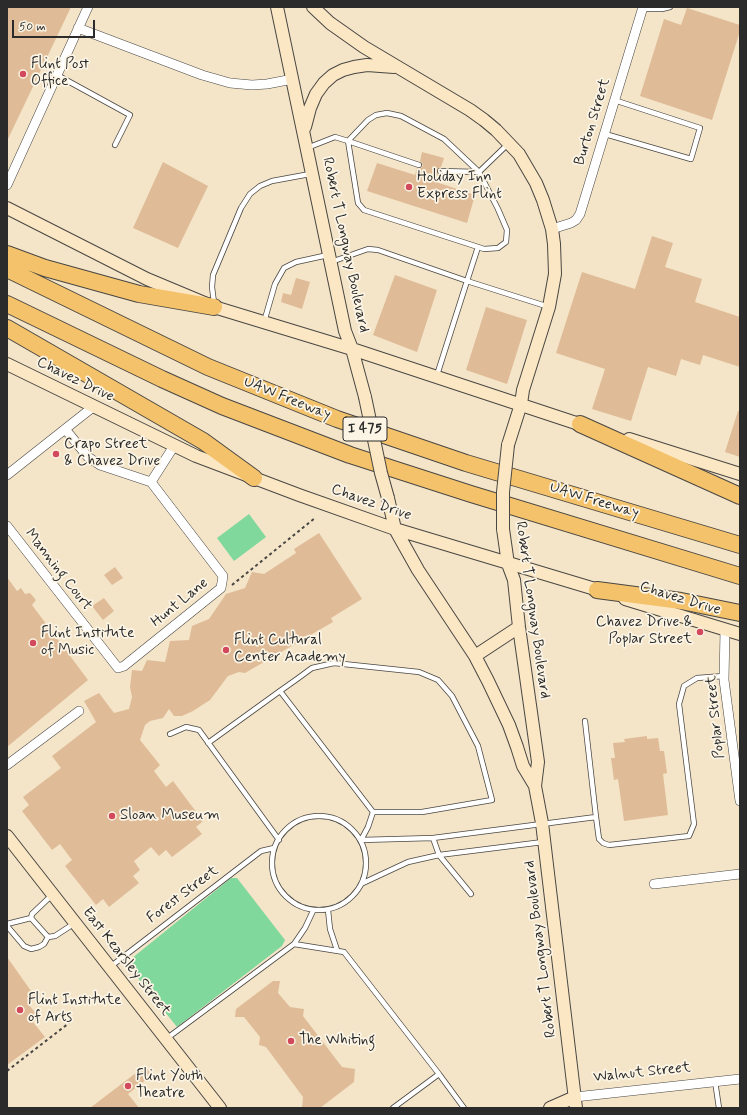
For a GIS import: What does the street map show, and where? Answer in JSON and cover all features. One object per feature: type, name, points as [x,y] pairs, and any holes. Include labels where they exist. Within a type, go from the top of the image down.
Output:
[{"type":"highway","points":[[7,254],[45,268],[139,294],[214,307]]},
{"type":"highway","name":"UAW Freeway","points":[[7,269],[208,367],[337,419],[466,463],[740,545]]},
{"type":"highway","name":"UAW Freeway","points":[[7,304],[162,379],[222,406],[350,455],[471,494],[740,576]]},
{"type":"highway","points":[[7,328],[203,442],[254,478]]},
{"type":"highway","points":[[580,424],[740,496]]},
{"type":"highway","points":[[597,590],[681,601],[740,613]]},
{"type":"main road","name":"Robert T Longway Boulevard","points":[[277,7],[345,331],[352,349],[365,397],[380,473],[388,498],[395,529],[418,570],[475,656],[499,701],[523,766],[535,786]]},
{"type":"main road","name":"Robert T Longway Boulevard","points":[[313,7],[330,24],[347,37],[395,67],[470,110],[496,130],[509,143],[528,167],[544,200],[552,229],[555,274],[550,308],[523,390],[521,404],[508,445],[503,492],[503,529],[508,564],[514,580],[538,762],[535,786],[542,824],[576,1103]]},
{"type":"main road","points":[[304,130],[310,108],[316,94],[333,76],[343,70],[354,67],[368,65],[395,67]]},
{"type":"main road","points":[[7,208],[147,278],[214,307],[352,349],[580,424],[740,474]]},
{"type":"main road","name":"Chavez Drive","points":[[7,364],[174,446],[254,478],[395,529],[740,634]]},
{"type":"main road","points":[[475,656],[519,627]]},
{"type":"main road","name":"East Kearsley Street","points":[[7,836],[220,1108]]},
{"type":"main road","name":"Walnut Street","points":[[550,1108],[576,1103]]},
{"type":"street","points":[[7,185],[88,7]]},
{"type":"street","name":"Burton Street","points":[[552,229],[576,220],[582,206],[642,8]]},
{"type":"street","points":[[78,28],[202,75],[230,83],[252,85],[293,79]]},
{"type":"street","points":[[7,475],[93,407]]},
{"type":"street","points":[[66,429],[88,457],[100,465],[151,482],[223,576],[224,588]]},
{"type":"street","points":[[151,482],[174,446]]},
{"type":"street","name":"Manning Court","points":[[7,526],[118,668]]},
{"type":"street","name":"Hunt Lane","points":[[118,668],[124,666],[224,588]]},
{"type":"street","name":"Poplar Street","points":[[725,630],[724,676],[740,801]]},
{"type":"street","points":[[7,765],[79,711]]},
{"type":"street","points":[[654,884],[740,874]]},
{"type":"street","name":"Walnut Street","points":[[576,1103],[715,1081],[740,1079]]},
{"type":"lane","points":[[642,8],[662,9],[670,7]]},
{"type":"lane","points":[[57,74],[130,115],[115,145]]},
{"type":"lane","points":[[605,134],[691,159],[700,128],[614,100]]},
{"type":"lane","points":[[388,113],[401,116],[444,140],[479,172],[507,230],[506,242],[498,248],[484,249],[364,210],[358,203],[348,142],[368,120],[376,115],[388,113]]},
{"type":"lane","points":[[307,148],[335,137],[419,165]]},
{"type":"lane","points":[[440,171],[479,172],[509,143]]},
{"type":"lane","points":[[214,307],[212,287],[213,275],[241,208],[250,194],[260,186],[272,181],[313,174]]},
{"type":"lane","points":[[436,377],[478,247]]},
{"type":"lane","points":[[264,322],[275,284],[284,268],[296,262],[330,259],[368,249],[378,250],[550,308]]},
{"type":"lane","points":[[208,743],[312,668],[334,663],[419,672],[438,680],[452,696],[478,746],[492,800],[422,812],[373,812]]},
{"type":"lane","points":[[585,721],[599,839],[603,843],[609,845],[689,836],[694,824],[679,704],[684,686],[697,678],[724,676]]},
{"type":"lane","points":[[280,691],[373,812]]},
{"type":"lane","points":[[170,734],[186,727],[199,730],[279,840]]},
{"type":"lane","points":[[361,840],[368,827],[373,812]]},
{"type":"lane","points":[[323,816],[338,819],[351,828],[361,840],[366,854],[367,869],[363,883],[354,896],[342,905],[328,910],[314,911],[300,907],[288,899],[279,888],[274,876],[272,862],[274,848],[282,834],[293,823],[307,817],[323,816]]},
{"type":"lane","points":[[361,840],[433,838],[596,817]]},
{"type":"lane","points":[[433,838],[439,855],[471,894]]},
{"type":"lane","points":[[363,883],[408,862],[439,855],[544,842]]},
{"type":"lane","name":"Forest Street","points":[[109,967],[261,851],[274,848]]},
{"type":"lane","points":[[48,937],[44,944],[31,949],[24,946],[7,925],[31,918],[32,914],[53,894]]},
{"type":"lane","points":[[328,910],[330,929],[337,950]]},
{"type":"lane","points":[[166,1039],[294,944],[314,911]]},
{"type":"lane","points":[[31,918],[48,937]]},
{"type":"lane","points":[[48,937],[55,936],[75,923]]},
{"type":"lane","points":[[294,944],[344,952],[464,1108]]},
{"type":"lane","points":[[393,1108],[439,1074]]},
{"type":"lane","points":[[715,1081],[718,1108]]},
{"type":"path","points":[[224,588],[315,518]]},
{"type":"path","points":[[7,1071],[69,1023]]},
{"type":"green space","points":[[249,514],[266,537],[234,561],[217,538]]},
{"type":"green space","points":[[231,878],[237,878],[285,940],[282,946],[177,1027],[126,963]]},
{"type":"building","name":"Flint Post Office","points":[[7,7],[71,7],[7,141]]},
{"type":"building","points":[[687,8],[740,25],[740,31],[712,120],[640,96],[664,19],[681,25]]},
{"type":"building","name":"Holiday Inn Express Flint","points":[[422,152],[444,158],[441,167],[437,169],[439,174],[436,182],[475,195],[467,223],[367,191],[377,163],[415,175],[417,168],[420,169],[423,166],[420,161]]},
{"type":"building","points":[[163,162],[208,186],[178,248],[133,228]]},
{"type":"building","points":[[652,236],[673,243],[665,267],[702,279],[695,302],[740,317],[740,367],[703,355],[700,365],[681,359],[676,376],[648,367],[631,421],[592,409],[605,369],[556,353],[582,272],[635,289]]},
{"type":"building","points":[[395,275],[437,290],[417,352],[373,335]]},
{"type":"building","points":[[296,278],[310,282],[302,309],[281,302],[283,293],[291,295]]},
{"type":"building","points":[[486,307],[527,320],[507,384],[466,370]]},
{"type":"building","points":[[738,411],[740,411],[740,457],[725,452]]},
{"type":"building","points":[[319,533],[362,599],[331,618],[333,622],[245,673],[239,672],[228,676],[210,700],[193,711],[182,716],[174,716],[169,709],[163,718],[150,721],[145,725],[140,740],[160,765],[154,771],[166,787],[173,781],[203,821],[196,827],[202,834],[172,857],[166,850],[159,856],[151,847],[134,861],[140,870],[133,876],[139,883],[109,907],[103,899],[96,905],[65,866],[72,860],[60,844],[52,850],[22,811],[29,805],[23,797],[61,768],[52,756],[96,722],[84,701],[99,693],[114,713],[129,709],[132,697],[130,687],[132,670],[142,671],[147,660],[165,662],[170,641],[189,640],[192,626],[209,619],[226,594],[245,588],[252,572],[264,574],[296,553],[294,549]]},
{"type":"building","points":[[115,567],[123,578],[112,585],[104,575]]},
{"type":"building","name":"Flint Institute of Music","points":[[7,577],[17,591],[21,588],[25,594],[30,593],[36,600],[32,605],[88,680],[7,747]]},
{"type":"building","points":[[104,598],[114,611],[103,620],[92,606]]},
{"type":"building","points":[[647,736],[647,739],[658,738],[660,751],[664,751],[667,773],[663,774],[668,815],[624,821],[618,779],[614,780],[611,758],[615,758],[613,743],[625,742],[624,739]]},
{"type":"building","name":"Flint Institute of Arts","points":[[7,957],[36,998],[28,1004],[39,1017],[33,1022],[45,1037],[7,1065]]},
{"type":"building","name":"The Whiting","points":[[273,981],[280,981],[278,993],[290,1007],[304,1009],[303,1016],[342,1067],[355,1069],[354,1082],[320,1108],[302,1108],[303,1097],[266,1047],[259,1045],[260,1037],[244,1017],[235,1017],[236,1009]]},
{"type":"building","name":"Flint Youth Theatre","points":[[145,1066],[152,1075],[128,1094],[139,1108],[90,1108]]},
{"type":"place","name":"Flint Post Office","points":[[23,74]]},
{"type":"place","name":"Holiday Inn Express Flint","points":[[409,187]]},
{"type":"place","name":"Crapo Street & Chavez Drive","points":[[56,454]]},
{"type":"place","name":"Chavez Drive & Poplar Street","points":[[700,632]]},
{"type":"place","name":"Flint Institute of Music","points":[[33,643]]},
{"type":"place","name":"Flint Cultural Center Academy","points":[[226,650]]},
{"type":"place","name":"Sloan Museum","points":[[112,816]]},
{"type":"place","name":"Flint Institute of Arts","points":[[20,1010]]},
{"type":"place","name":"The Whiting","points":[[291,1041]]},
{"type":"place","name":"Flint Youth Theatre","points":[[128,1086]]}]
